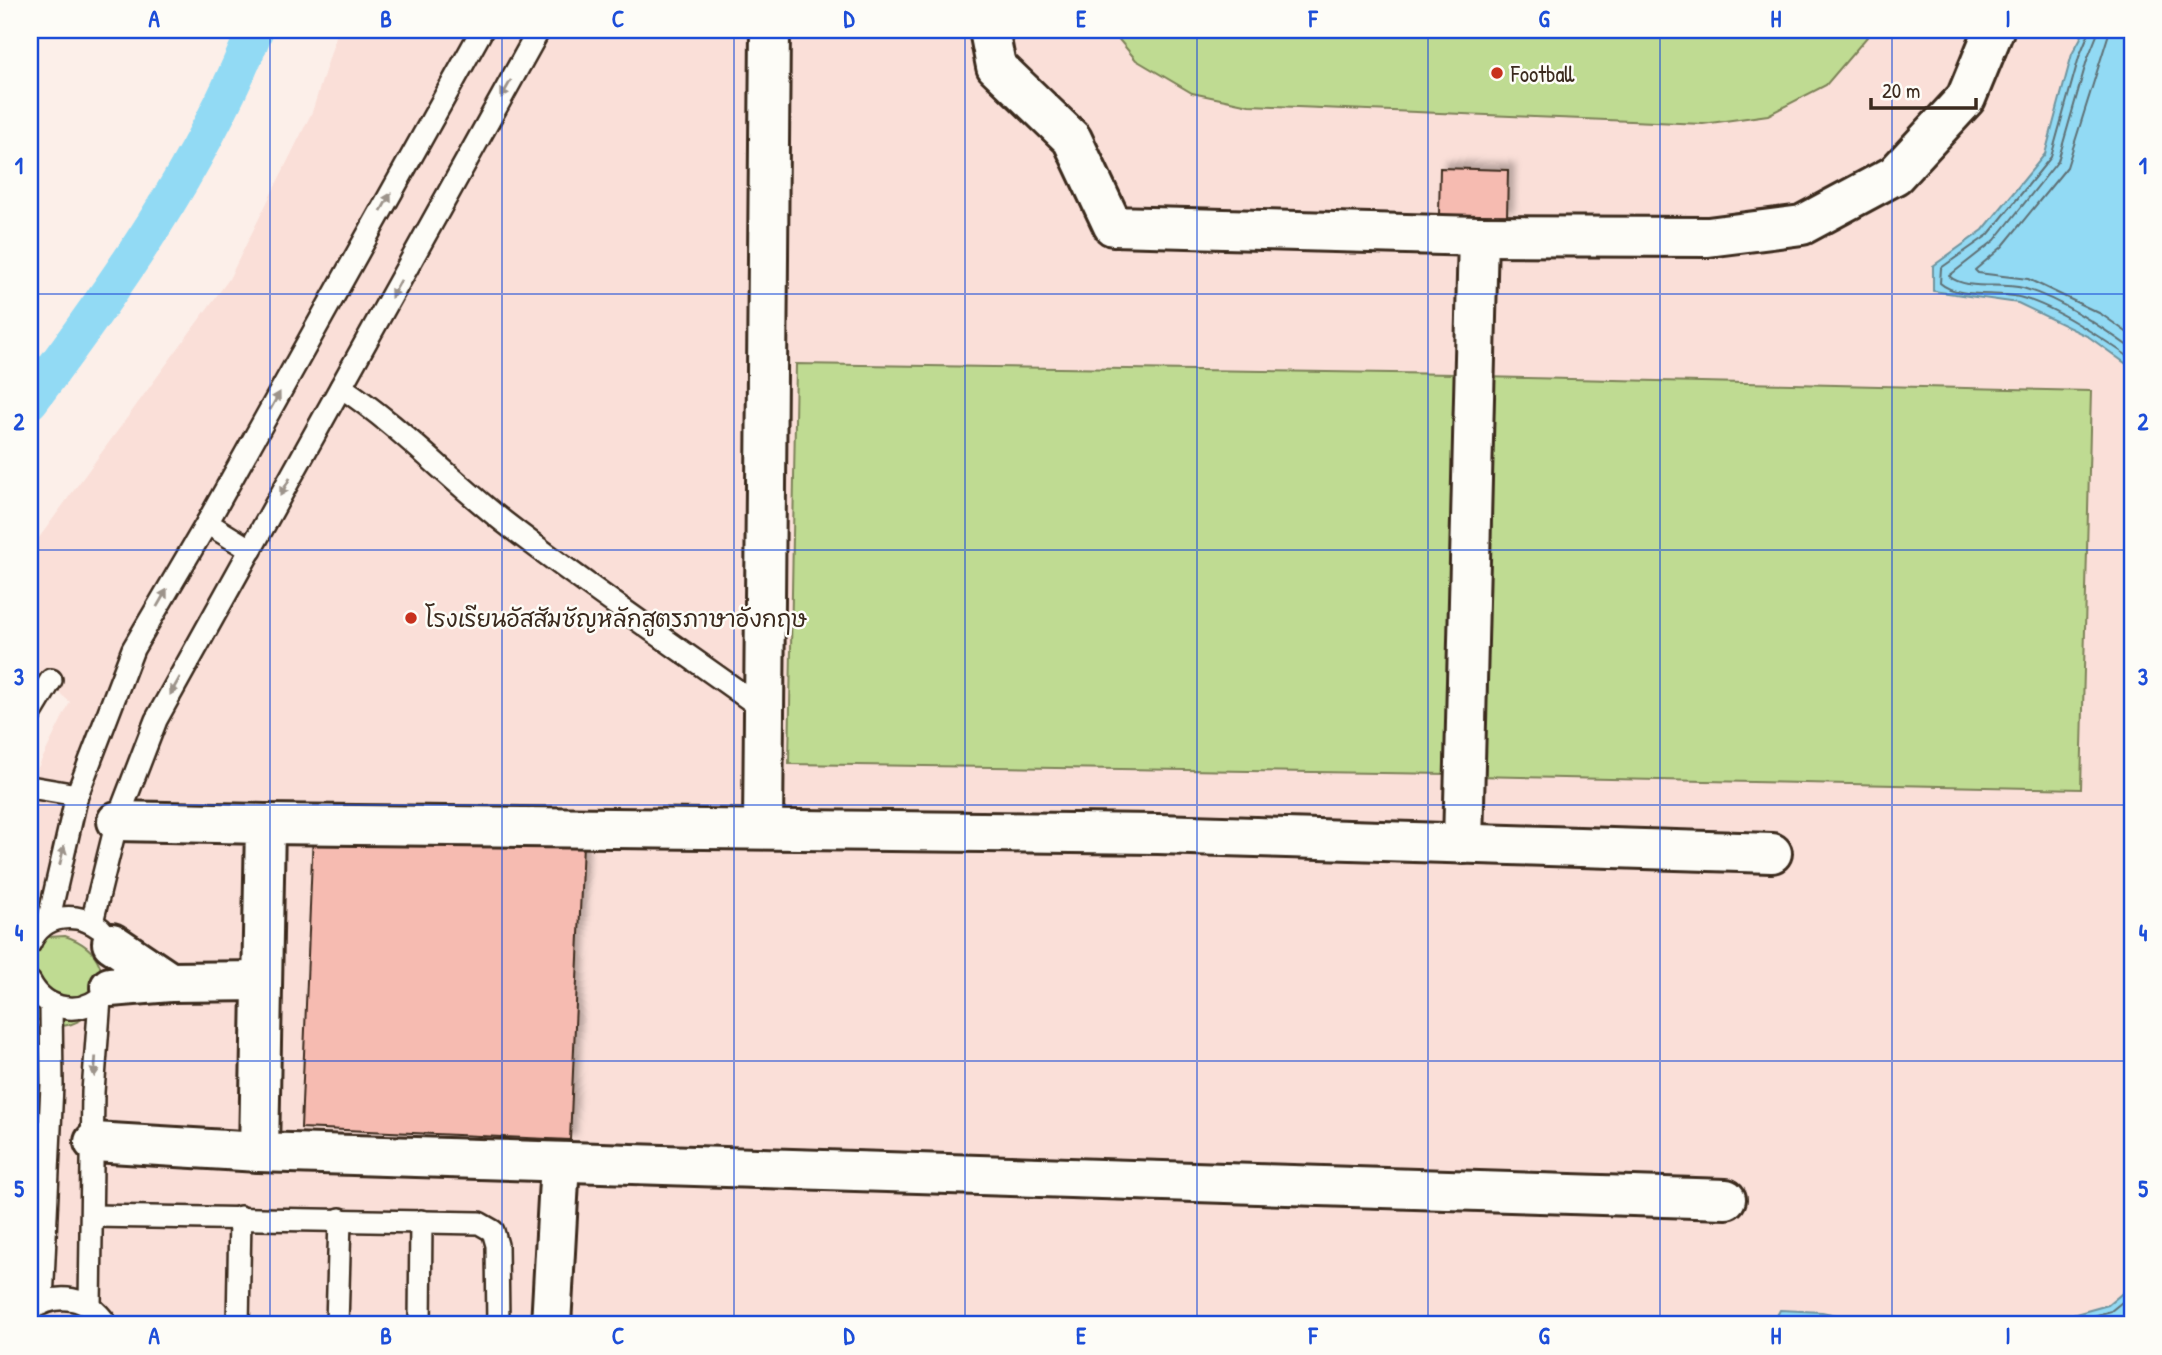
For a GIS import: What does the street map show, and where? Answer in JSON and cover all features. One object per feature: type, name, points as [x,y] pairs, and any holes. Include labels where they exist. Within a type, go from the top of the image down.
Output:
[{"type":"street","points":[[763,828],[770,30]]},
{"type":"street","points":[[989,30],[996,66],[1072,139],[1113,226],[1478,236],[1708,237],[1802,225],[1895,176],[1966,98],[1994,30]]},
{"type":"street","points":[[1463,844],[1478,236]]},
{"type":"street","points":[[117,821],[1158,834],[1772,853]]},
{"type":"street","points":[[258,1152],[265,824]]},
{"type":"street","points":[[102,932],[170,982]]},
{"type":"street","points":[[105,993],[170,982],[262,981]]},
{"type":"street","points":[[94,1142],[258,1152],[1726,1199]]},
{"type":"street","points":[[551,1325],[560,1162]]},
{"type":"lane","points":[[30,943],[48,922],[77,795],[133,649],[482,30]]},
{"type":"lane","points":[[102,932],[117,821],[156,720],[539,30]]},
{"type":"lane","points":[[341,387],[382,414],[455,483],[507,524],[763,709]]},
{"type":"lane","points":[[206,523],[251,550]]},
{"type":"lane","points":[[30,715],[51,680]]},
{"type":"lane","points":[[30,787],[77,795]]},
{"type":"lane","points":[[48,922],[78,917],[102,932],[116,957],[105,993],[93,1092],[94,1216],[90,1306]]},
{"type":"lane","points":[[30,982],[35,992],[51,1005],[76,1009],[105,993]]},
{"type":"lane","points":[[51,1005],[52,1085],[36,1306],[58,1297],[75,1299],[90,1306],[107,1325]]},
{"type":"lane","points":[[94,1216],[478,1223],[492,1231],[497,1245],[498,1325]]},
{"type":"lane","points":[[238,1325],[240,1217]]},
{"type":"lane","points":[[337,1325],[340,1219]]},
{"type":"lane","points":[[420,1325],[421,1221]]},
{"type":"shaded area","name":"โรงเรียนอัสสัมชัญหลักสูตรภาษาอังกฤษ","points":[[338,30],[1111,30],[1136,60],[1768,115],[1826,85],[1873,30],[2085,30],[2072,54],[2045,153],[1983,230],[1933,266],[1934,292],[2018,303],[2089,337],[2132,368],[2132,738],[2129,768],[2132,771],[2132,1285],[2108,1305],[2036,1325],[1884,1325],[1822,1312],[1780,1310],[1772,1325],[74,1325],[43,1321],[30,1325],[30,1015],[40,1022],[100,963],[92,950],[80,940],[30,947],[30,784],[70,702],[51,686],[30,699],[30,550],[229,279],[312,112]],"holes":[[[313,833],[583,844],[570,1140],[301,1128]]]},
{"type":"green space","name":"Football","points":[[1111,30],[1873,30],[1826,85],[1768,115],[1703,124],[1249,105],[1192,93],[1136,60]]},
{"type":"green space","points":[[796,364],[1455,374],[1449,774],[789,764]]},
{"type":"green space","points":[[1484,377],[2091,391],[2081,789],[1474,776]]},
{"type":"green space","points":[[65,936],[87,948],[99,965],[102,983],[98,1001],[87,1015],[71,1024],[52,1025],[30,1015],[30,947],[48,937]]},
{"type":"water","points":[[2085,30],[2132,30],[2132,368],[2089,337],[2018,303],[1933,291],[1933,266],[1983,230],[2045,154],[2072,54]]},
{"type":"water","points":[[2132,1285],[2132,1325],[2036,1325],[2108,1305]]},
{"type":"water","points":[[1780,1310],[1822,1312],[1884,1325],[1772,1325]]},
{"type":"building","points":[[1440,168],[1508,170],[1507,217],[1439,215]]},
{"type":"building","points":[[313,833],[583,844],[570,1140],[301,1128]]},
{"type":"waterway","points":[[30,401],[125,268],[183,177],[209,129],[255,30]]},
{"type":"place","name":"Football","points":[[1497,73]]},
{"type":"place","name":"โรงเรียนอัสสัมชัญหลักสูตรภาษาอังกฤษ","points":[[411,618]]}]
